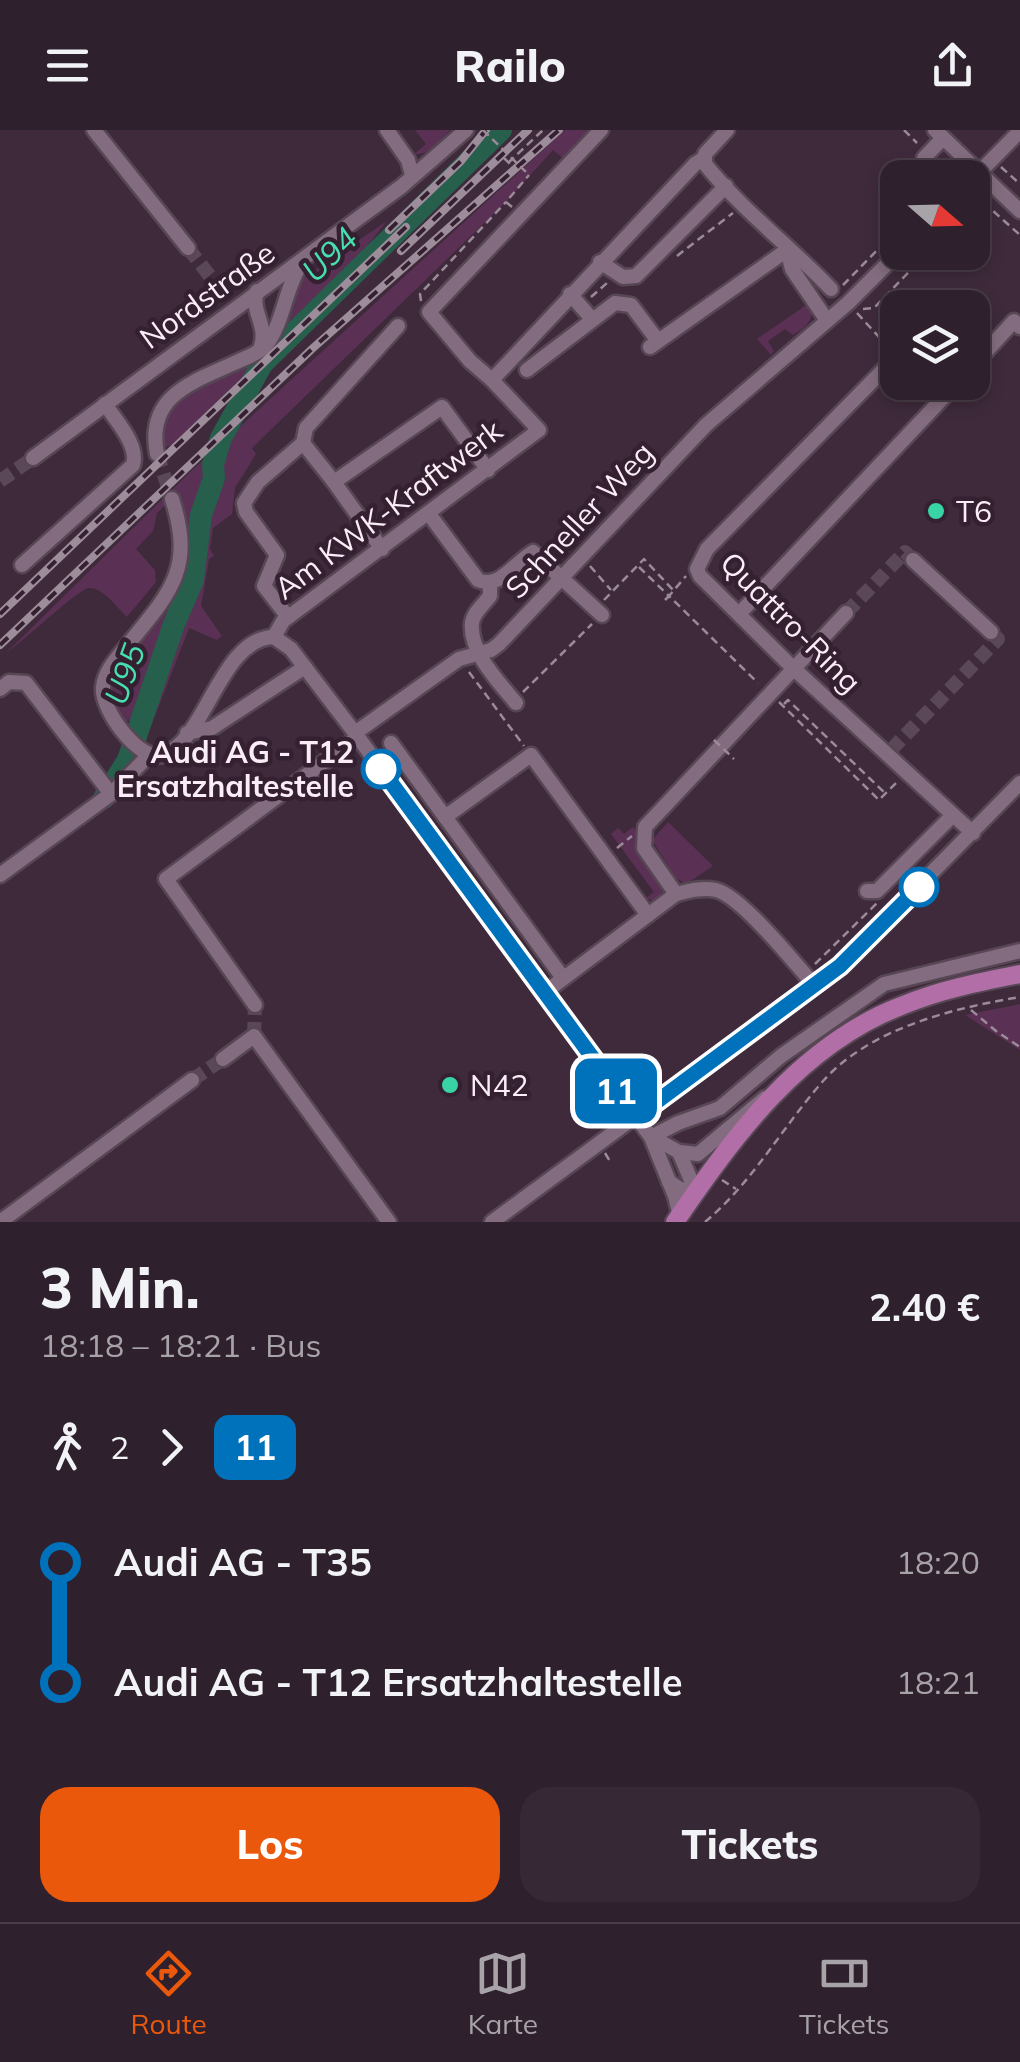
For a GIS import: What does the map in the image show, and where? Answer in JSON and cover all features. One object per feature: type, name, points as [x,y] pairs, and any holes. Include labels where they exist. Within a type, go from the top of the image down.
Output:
[{"type":"main road","points":[[678,1219],[775,1092],[843,1036],[896,1007],[936,993],[1020,974]]},
{"type":"lane","points":[[94,130],[188,248]]},
{"type":"lane","name":"Nordstraße","points":[[32,458],[402,186],[466,130]]},
{"type":"lane","points":[[601,130],[429,312],[470,361],[492,380],[600,262],[704,159],[727,130]]},
{"type":"lane","points":[[990,161],[1020,130]]},
{"type":"lane","points":[[393,132],[412,174]]},
{"type":"lane","points":[[924,158],[939,134],[962,160]]},
{"type":"lane","points":[[704,159],[707,168],[786,250],[836,287]]},
{"type":"lane","points":[[600,262],[623,277],[636,276],[726,186]]},
{"type":"lane","points":[[990,187],[1020,211]]},
{"type":"lane","points":[[786,250],[792,269],[826,319]]},
{"type":"lane","points":[[527,370],[615,303],[631,306],[654,344],[786,250]]},
{"type":"lane","points":[[157,454],[155,423],[172,396],[268,343],[294,274],[306,256]]},
{"type":"lane","name":"Schneller Weg","points":[[254,1005],[166,880],[459,659],[500,644],[706,425],[848,304],[881,270]]},
{"type":"lane","points":[[254,354],[264,338],[254,304],[257,291],[271,297],[276,324]]},
{"type":"lane","points":[[222,293],[234,307],[242,305],[258,314]]},
{"type":"lane","points":[[570,294],[592,319]]},
{"type":"lane","points":[[990,347],[1014,321],[1020,326]]},
{"type":"lane","points":[[288,617],[264,586],[277,556],[246,512],[244,503],[258,482],[303,443],[306,428],[398,326]]},
{"type":"lane","name":"Quattro-Ring","points":[[880,373],[706,549],[698,562],[700,576],[972,833]]},
{"type":"lane","name":"Am KWK-Kraftwerk","points":[[274,637],[288,617],[539,430],[492,380]]},
{"type":"lane","points":[[739,614],[942,400]]},
{"type":"lane","points":[[22,565],[133,465],[136,457],[132,446],[105,404]]},
{"type":"lane","points":[[334,482],[442,407],[488,470]]},
{"type":"lane","points":[[303,443],[382,550]]},
{"type":"lane","points":[[172,498],[181,533],[177,576],[170,592],[110,667],[102,693],[107,709],[139,750],[164,755],[188,733],[238,656],[257,640],[274,637],[291,648],[643,1127],[668,1181],[678,1219]]},
{"type":"lane","points":[[429,514],[478,580],[490,584]]},
{"type":"lane","points":[[490,584],[533,552],[602,614]]},
{"type":"lane","points":[[912,560],[990,632]]},
{"type":"lane","points":[[490,584],[490,596],[472,620],[478,653],[520,698]]},
{"type":"lane","points":[[676,894],[644,848],[643,834],[722,735],[846,614]]},
{"type":"lane","points":[[188,733],[212,728],[305,667]]},
{"type":"lane","points":[[0,689],[9,682],[26,682],[110,794]]},
{"type":"lane","points":[[391,743],[563,978]]},
{"type":"lane","points":[[0,875],[110,794],[149,755]]},
{"type":"lane","points":[[445,818],[530,755],[648,915]]},
{"type":"lane","points":[[492,1222],[643,1127],[872,936],[1017,791]]},
{"type":"lane","points":[[413,812],[432,799]]},
{"type":"lane","points":[[867,891],[877,891],[952,815]]},
{"type":"lane","points":[[544,993],[676,894],[711,889],[725,894],[745,910],[814,985]]},
{"type":"lane","points":[[643,1127],[678,1123],[720,1108],[781,1056],[884,984],[1020,952]]},
{"type":"lane","points":[[222,1059],[254,1036],[388,1222]]},
{"type":"lane","points":[[0,1222],[192,1080]]},
{"type":"lane","points":[[643,1127],[678,1152],[698,1154],[744,1112],[775,1092]]},
{"type":"lane","points":[[678,1152],[696,1192]]},
{"type":"lane","points":[[668,1181],[680,1189],[696,1192]]},
{"type":"path","points":[[482,130],[530,175],[508,200]]},
{"type":"path","points":[[511,161],[544,132]]},
{"type":"path","points":[[504,158],[511,161]]},
{"type":"path","points":[[1001,168],[1020,184]]},
{"type":"path","points":[[708,234],[744,206]]},
{"type":"path","points":[[990,208],[1020,235],[1013,242]]},
{"type":"path","points":[[836,287],[880,246]]},
{"type":"path","points":[[891,290],[911,270]]},
{"type":"path","points":[[880,302],[874,308],[854,310],[880,340]]},
{"type":"path","points":[[583,557],[612,591],[644,559],[674,590]]},
{"type":"path","points":[[667,598],[698,562]]},
{"type":"path","points":[[638,566],[878,800],[906,773]]},
{"type":"path","points":[[657,584],[662,580]]},
{"type":"path","points":[[520,698],[602,614]]},
{"type":"path","points":[[459,659],[527,750]]},
{"type":"path","points":[[783,705],[788,700],[885,793]]},
{"type":"path","points":[[722,735],[734,758]]},
{"type":"path","points":[[617,848],[632,836],[643,834]]},
{"type":"path","points":[[705,1222],[738,1190],[825,1079],[842,1063],[887,1036],[923,1022],[1020,998]]},
{"type":"path","points":[[970,1008],[1020,1047]]},
{"type":"path","points":[[606,1154],[611,1163]]},
{"type":"shaded area","points":[[415,130],[450,130],[429,150],[414,154],[426,144]]},
{"type":"shaded area","points":[[565,130],[592,130],[564,159],[553,150],[506,202],[252,448],[256,454],[235,488],[232,514],[213,528],[210,549],[214,556],[209,559],[201,606],[222,636],[217,640],[189,628],[155,716],[123,722],[110,698],[119,672],[164,613],[182,578],[187,541],[176,494],[157,513],[153,531],[136,549],[155,570],[156,582],[127,617],[105,595],[89,588],[6,653],[189,473]]},
{"type":"shaded area","points":[[387,221],[328,295],[269,352],[299,281]]},
{"type":"shaded area","points":[[812,301],[811,318],[802,329],[793,335],[785,329],[768,341],[774,351],[771,355],[757,339]]},
{"type":"shaded area","points":[[267,353],[172,445],[162,448],[163,430],[179,402]]},
{"type":"shaded area","points":[[668,822],[713,866],[686,884],[676,878],[652,840]]},
{"type":"shaded area","points":[[633,827],[638,854],[662,889],[662,895],[654,901],[646,898],[654,892],[611,834],[618,828],[624,834]]},
{"type":"shaded area","points":[[1020,1004],[1020,1050],[965,1015]]},
{"type":"waterway","name":"U94","points":[[104,798],[128,760],[193,580],[201,515],[214,478],[213,464],[221,438],[262,364],[501,130]]},
{"type":"waterway","name":"U95","points":[[139,726],[163,648],[193,580],[201,515],[209,492]]},
{"type":"tunnel","points":[[188,248],[223,293]]},
{"type":"tunnel","points":[[157,454],[172,499]]},
{"type":"tunnel","points":[[0,481],[33,458]]},
{"type":"tunnel","points":[[846,613],[905,552],[913,560]]},
{"type":"tunnel","points":[[891,750],[998,639],[991,632]]},
{"type":"tunnel","points":[[254,1036],[255,1005]]},
{"type":"tunnel","points":[[192,1080],[223,1059]]},
{"type":"railway","points":[[389,230],[461,161],[486,130]]},
{"type":"railway","points":[[401,251],[528,130]]},
{"type":"railway","points":[[0,645],[313,348],[559,130]]},
{"type":"railway","points":[[0,614],[406,227]]},
{"type":"bus line","name":"11","points":[[381,769],[636,1117],[840,966],[919,887]]},
{"type":"place","name":"T6","points":[[936,511]]},
{"type":"place","name":"Audi AG - T12 Ersatzhaltestelle","points":[[381,769]]},
{"type":"place","name":"N42","points":[[450,1085]]}]
